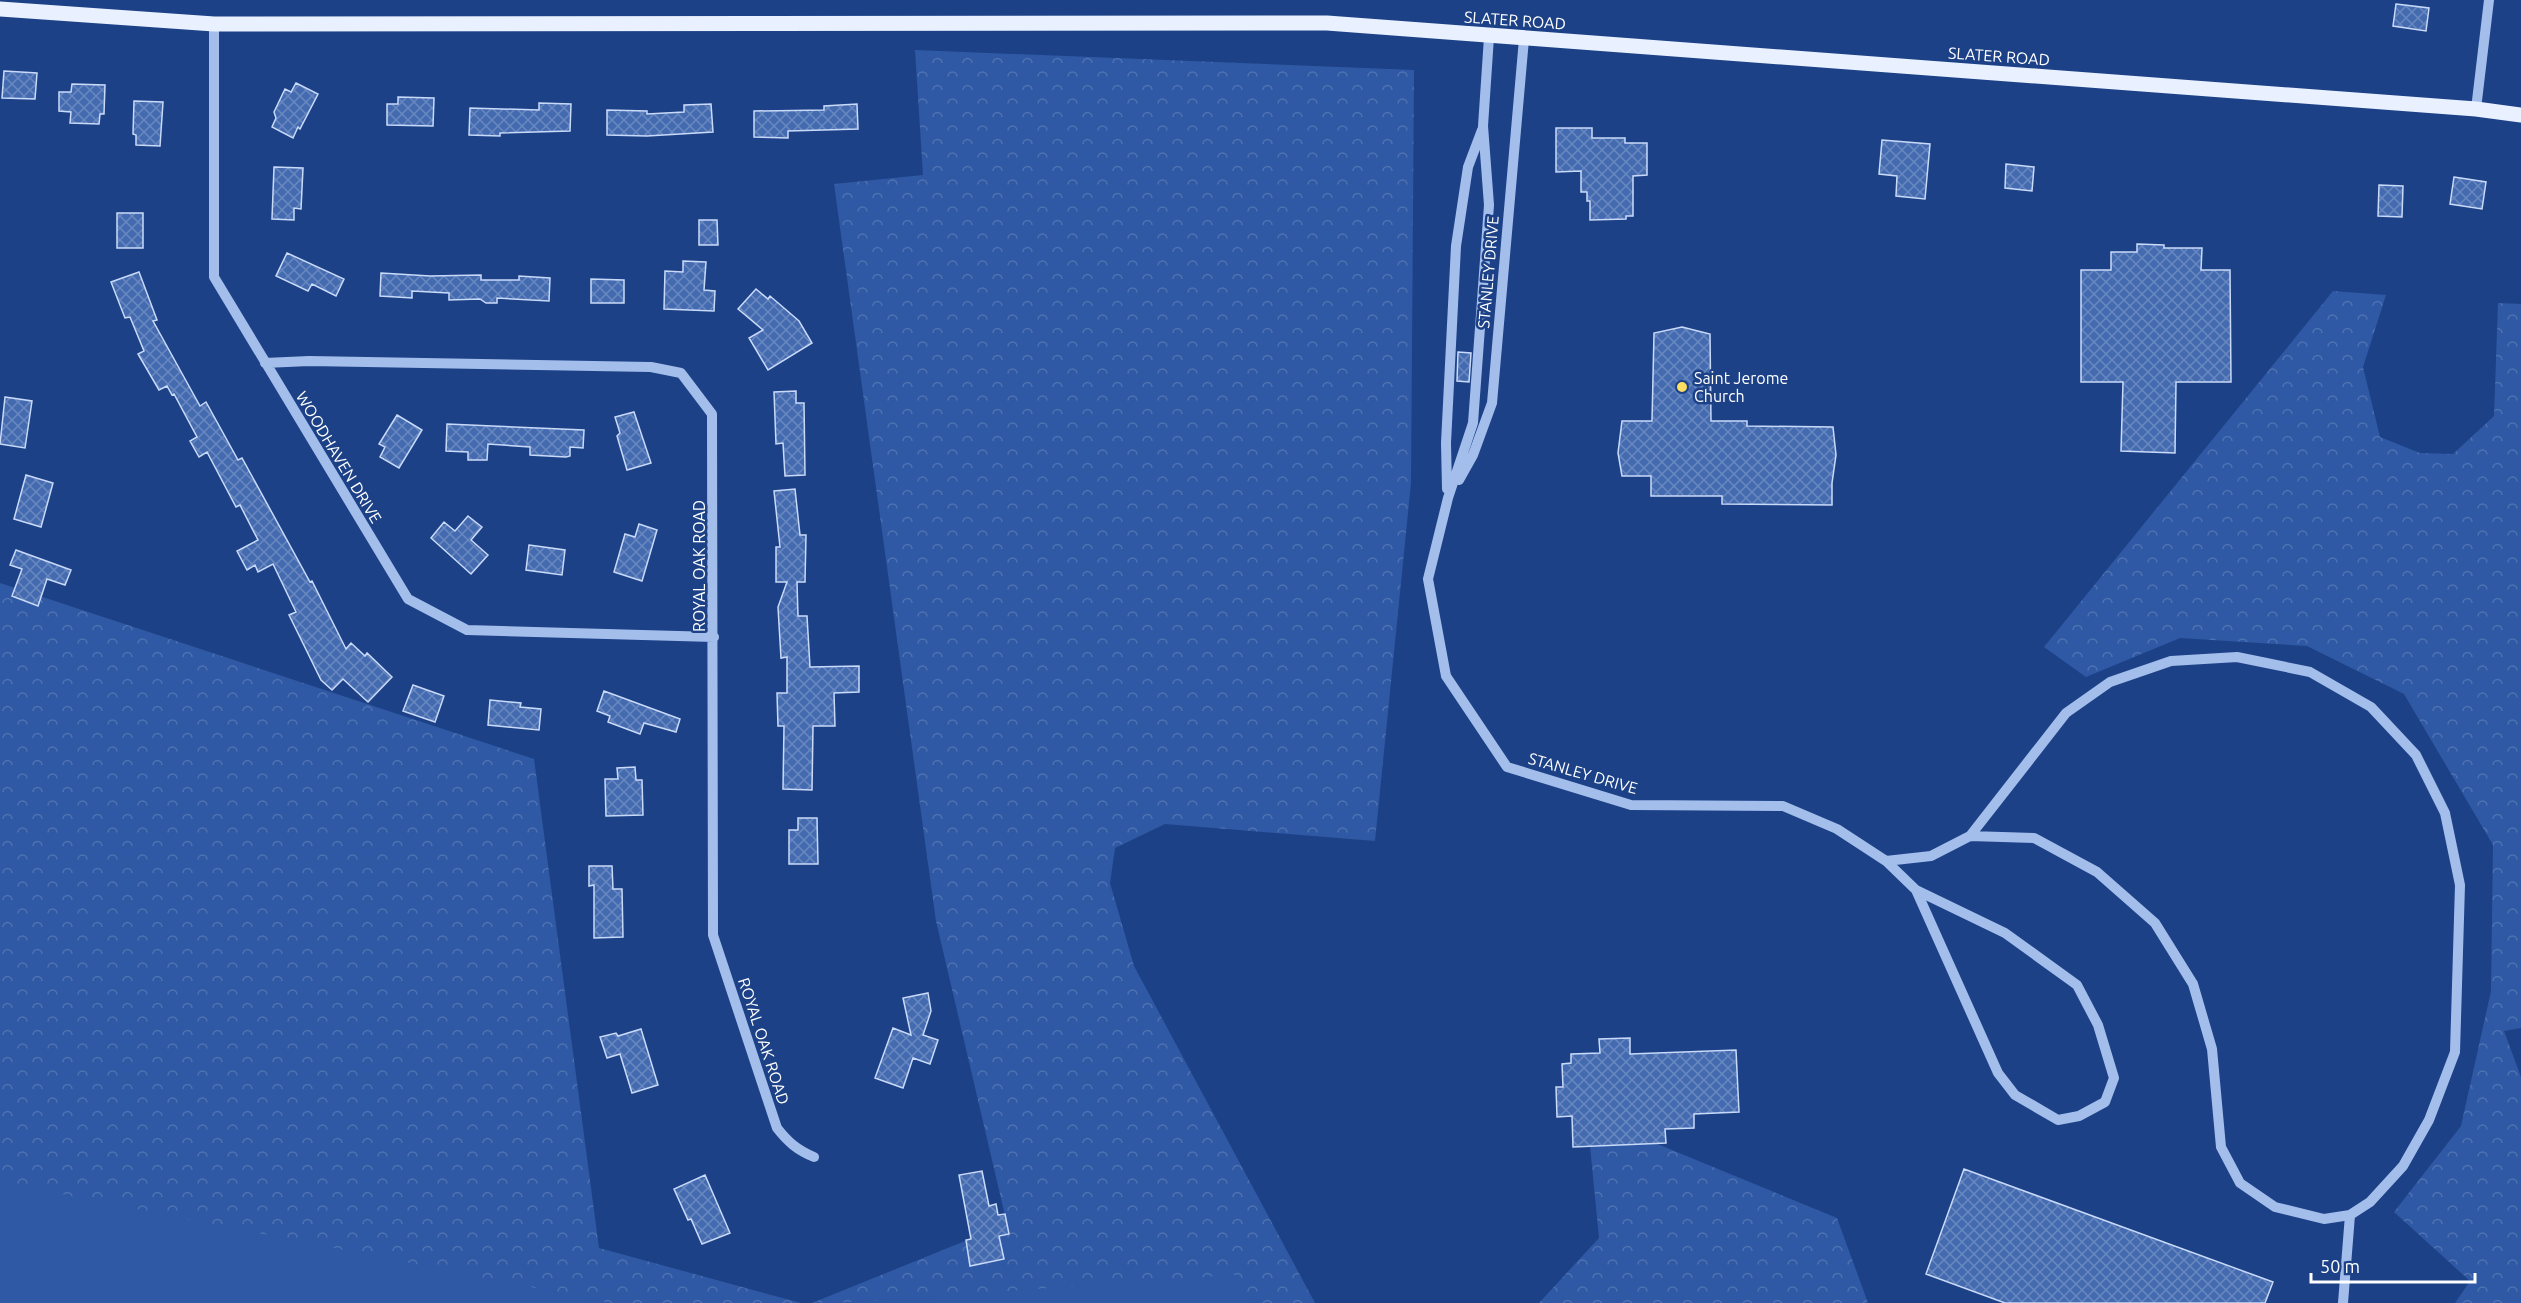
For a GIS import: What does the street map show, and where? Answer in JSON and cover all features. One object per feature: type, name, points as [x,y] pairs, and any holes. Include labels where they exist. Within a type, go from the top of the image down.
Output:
[{"type":"main road","name":"SLATER ROAD","points":[[0,9],[214,24],[1327,23],[2476,109],[2521,115]]},
{"type":"street","points":[[2476,109],[2489,0]]},
{"type":"street","name":"WOODHAVEN DRIVE","points":[[214,24],[214,277],[408,599],[468,630],[714,637]]},
{"type":"street","name":"STANLEY DRIVE","points":[[1489,36],[1483,126],[1489,205],[1473,423],[1448,498],[1428,579],[1446,676],[1508,767],[1631,805],[1783,806],[1837,829],[1886,861],[1916,890],[2005,933],[2077,985],[2098,1025],[2114,1078],[2105,1102],[2079,1116],[2058,1120],[2015,1095],[1998,1073],[1916,890]]},
{"type":"street","name":"STANLEY DRIVE","points":[[1448,498],[1473,455],[1492,403],[1524,39]]},
{"type":"street","name":"STANLEY DRIVE","points":[[1448,498],[1446,443],[1456,246],[1468,167],[1483,126]]},
{"type":"street","name":"ROYAL OAK ROAD","points":[[265,363],[309,361],[639,367],[681,373],[712,414],[713,935],[777,1128],[788,1142],[814,1157]]},
{"type":"street","points":[[1886,861],[1931,856],[1970,836],[2066,713],[2110,682],[2171,661],[2237,657],[2310,672],[2371,707],[2416,755],[2445,813],[2460,885],[2455,1052],[2429,1120],[2403,1166],[2370,1202],[2350,1215],[2324,1219],[2275,1207],[2240,1183],[2222,1147],[2212,1049],[2193,984],[2155,923],[2097,872],[2034,838],[1970,836]]},
{"type":"street","points":[[2343,1303],[2350,1215]]},
{"type":"green space","points":[[915,50],[1414,70],[1411,483],[1375,841],[1165,824],[1115,848],[1110,883],[1134,966],[1315,1303],[812,1303],[1007,1224],[936,921],[834,184],[923,175]]},
{"type":"green space","points":[[2333,291],[2386,295],[2363,367],[2380,437],[2420,453],[2453,454],[2494,416],[2498,303],[2521,304],[2521,1028],[2504,1031],[2521,1077],[2521,1303],[2455,1303],[2470,1281],[2394,1212],[2461,1126],[2491,991],[2493,845],[2404,694],[2307,646],[2180,638],[2086,677],[2044,647]]},
{"type":"green space","points":[[0,583],[534,759],[599,1248],[801,1303],[0,1303]]},
{"type":"green space","points":[[1587,1115],[1837,1218],[1868,1303],[1539,1303],[1599,1238]]},
{"type":"green space","points":[[0,1182],[611,1303],[0,1303]]},
{"type":"green space","points":[[1235,1275],[1253,1303],[837,1303]]},
{"type":"building","points":[[2396,4],[2429,8],[2426,31],[2393,26]]},
{"type":"building","points":[[4,71],[37,73],[35,99],[2,98]]},
{"type":"building","points":[[296,83],[318,94],[293,138],[272,127],[276,118],[274,112],[285,89],[291,92]]},
{"type":"building","points":[[72,84],[105,85],[104,114],[100,114],[99,124],[70,123],[71,112],[59,111],[59,92],[71,92]]},
{"type":"building","points":[[398,97],[434,98],[433,126],[387,125],[387,104],[398,104]]},
{"type":"building","points":[[134,101],[163,102],[160,146],[136,145],[136,135],[133,134]]},
{"type":"building","points":[[539,103],[571,104],[570,131],[500,133],[500,136],[469,135],[470,108],[539,110]]},
{"type":"building","points":[[711,104],[713,132],[647,136],[607,135],[607,110],[647,111],[647,114],[684,112],[684,105]]},
{"type":"building","points":[[857,104],[858,129],[788,131],[788,138],[754,137],[754,111],[824,110],[824,106]]},
{"type":"building","points":[[1556,128],[1592,128],[1592,138],[1625,138],[1625,143],[1647,143],[1647,175],[1633,176],[1633,216],[1626,216],[1626,219],[1590,220],[1590,201],[1587,201],[1587,192],[1581,192],[1581,171],[1556,172]]},
{"type":"building","points":[[1882,140],[1930,144],[1925,199],[1896,196],[1897,176],[1879,174]]},
{"type":"building","points":[[2006,164],[2034,167],[2032,191],[2005,188]]},
{"type":"building","points":[[274,167],[303,168],[301,209],[294,208],[294,220],[272,219]]},
{"type":"building","points":[[2454,177],[2486,182],[2482,209],[2450,204]]},
{"type":"building","points":[[2379,185],[2403,186],[2402,217],[2378,216]]},
{"type":"building","points":[[117,213],[143,213],[143,248],[117,248]]},
{"type":"building","points":[[699,220],[717,220],[718,245],[699,245]]},
{"type":"building","points":[[2137,244],[2164,245],[2164,248],[2202,248],[2201,270],[2230,270],[2231,382],[2176,382],[2175,453],[2121,451],[2123,382],[2081,382],[2081,270],[2111,270],[2111,252],[2137,252]]},
{"type":"building","points":[[287,253],[344,279],[336,296],[312,284],[308,291],[276,276]]},
{"type":"building","points":[[683,261],[706,262],[704,290],[715,291],[714,311],[664,309],[665,271],[683,272]]},
{"type":"building","points":[[139,272],[157,320],[153,321],[200,406],[206,402],[238,460],[242,458],[310,582],[312,581],[346,649],[351,643],[365,656],[367,653],[392,677],[368,702],[343,679],[332,690],[321,680],[289,615],[296,612],[273,564],[258,572],[255,565],[247,570],[237,551],[258,540],[240,505],[236,507],[207,452],[199,457],[190,441],[197,437],[174,394],[172,395],[167,386],[159,390],[138,354],[144,351],[130,317],[125,318],[111,282]]},
{"type":"building","points":[[381,273],[430,276],[481,275],[481,280],[519,280],[519,276],[550,278],[549,301],[497,298],[497,303],[486,303],[480,299],[449,300],[449,293],[412,291],[412,298],[380,296]]},
{"type":"building","points":[[591,279],[624,280],[624,303],[591,303]]},
{"type":"building","points":[[756,289],[768,299],[770,296],[799,321],[812,343],[768,370],[749,338],[763,330],[738,309]]},
{"type":"building","name":"Saint Jerome Church","points":[[1682,327],[1710,334],[1711,421],[1747,421],[1747,426],[1833,427],[1836,455],[1832,505],[1722,504],[1722,496],[1651,496],[1651,476],[1622,476],[1618,453],[1622,421],[1652,421],[1654,333]]},
{"type":"building","points":[[1458,352],[1471,353],[1469,382],[1457,381]]},
{"type":"building","points":[[796,391],[796,403],[804,403],[805,475],[785,476],[783,443],[776,444],[774,392]]},
{"type":"building","points":[[5,397],[32,401],[25,448],[0,444]]},
{"type":"building","points":[[634,412],[651,463],[627,470],[617,436],[620,433],[615,417]]},
{"type":"building","points":[[397,415],[422,430],[399,468],[380,457],[385,447],[379,444]]},
{"type":"building","points":[[447,424],[584,430],[583,448],[570,447],[570,456],[566,457],[530,455],[530,447],[488,444],[487,460],[468,460],[468,452],[446,451]]},
{"type":"building","points":[[26,475],[53,483],[41,527],[14,519]]},
{"type":"building","points":[[795,489],[800,535],[806,535],[805,582],[797,582],[798,616],[807,616],[810,667],[859,666],[859,692],[834,693],[835,726],[813,726],[812,790],[783,789],[784,726],[778,726],[777,693],[787,693],[787,657],[781,658],[778,607],[787,582],[776,582],[776,547],[780,547],[774,491]]},
{"type":"building","points":[[468,516],[482,527],[471,540],[488,555],[471,574],[431,538],[444,522],[455,531]]},
{"type":"building","points":[[639,524],[657,530],[642,581],[614,572],[625,534],[635,537]]},
{"type":"building","points":[[529,545],[565,550],[562,575],[526,570]]},
{"type":"building","points":[[16,550],[71,570],[65,585],[47,579],[38,606],[12,596],[22,569],[10,565]]},
{"type":"building","points":[[413,685],[444,696],[435,722],[403,711]]},
{"type":"building","points":[[604,691],[680,719],[676,732],[644,723],[640,734],[608,722],[610,716],[597,711]]},
{"type":"building","points":[[490,700],[521,703],[520,707],[541,709],[539,730],[488,725]]},
{"type":"building","points":[[635,767],[636,780],[642,780],[643,815],[606,816],[605,779],[618,779],[617,768]]},
{"type":"building","points":[[798,818],[817,818],[818,864],[789,864],[789,830],[798,830]]},
{"type":"building","points":[[589,866],[612,866],[613,889],[622,889],[623,937],[594,938],[594,885],[589,886]]},
{"type":"building","points":[[928,993],[931,1011],[923,1035],[938,1040],[930,1064],[913,1058],[903,1088],[875,1078],[893,1028],[911,1035],[903,998]]},
{"type":"building","points":[[641,1029],[658,1085],[632,1093],[620,1054],[607,1058],[600,1037],[616,1033],[618,1036]]},
{"type":"building","points":[[1630,1038],[1630,1054],[1736,1050],[1739,1112],[1694,1114],[1694,1128],[1665,1129],[1666,1143],[1573,1147],[1572,1116],[1557,1117],[1556,1087],[1563,1087],[1562,1064],[1571,1063],[1571,1054],[1600,1053],[1599,1039]]},
{"type":"building","points":[[1964,1169],[2273,1282],[2265,1303],[2005,1303],[1926,1274]]},
{"type":"building","points":[[982,1171],[989,1206],[996,1204],[998,1215],[1005,1214],[1009,1234],[999,1236],[1004,1259],[970,1266],[966,1240],[971,1239],[959,1175]]},
{"type":"building","points":[[705,1175],[730,1233],[702,1244],[674,1189]]},
{"type":"place","name":"Saint Jerome Church","points":[[1682,387]]}]
